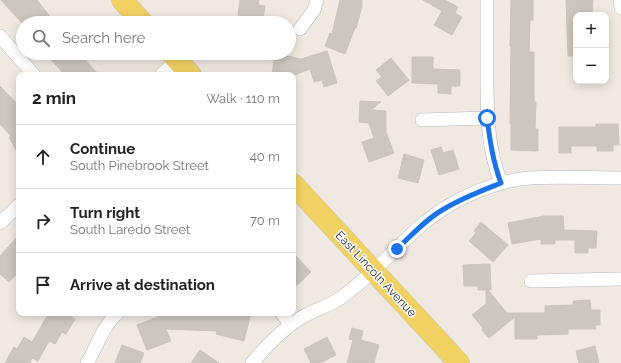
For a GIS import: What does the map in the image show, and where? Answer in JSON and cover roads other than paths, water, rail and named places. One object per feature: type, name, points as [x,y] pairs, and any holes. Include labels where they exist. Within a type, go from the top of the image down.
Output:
[{"type":"main road","points":[[122,0],[137,16]]},
{"type":"main road","name":"East Lincoln Avenue","points":[[296,187],[459,363]]},
{"type":"street","points":[[300,29],[314,10],[317,0]]},
{"type":"street","points":[[487,0],[487,118],[491,151],[501,183]]},
{"type":"street","points":[[620,0],[621,8]]},
{"type":"street","points":[[0,36],[16,54]]},
{"type":"street","points":[[21,60],[31,72]]},
{"type":"street","points":[[166,72],[180,63]]},
{"type":"street","points":[[422,120],[487,118]]},
{"type":"street","points":[[252,363],[261,352],[290,325],[306,315],[334,302],[374,271],[425,223],[444,209],[470,195],[501,183],[529,178],[621,178]]},
{"type":"street","points":[[0,223],[16,209]]},
{"type":"street","points":[[532,281],[621,279]]},
{"type":"street","points":[[87,363],[104,330],[116,316]]},
{"type":"street","points":[[284,316],[290,325]]}]
